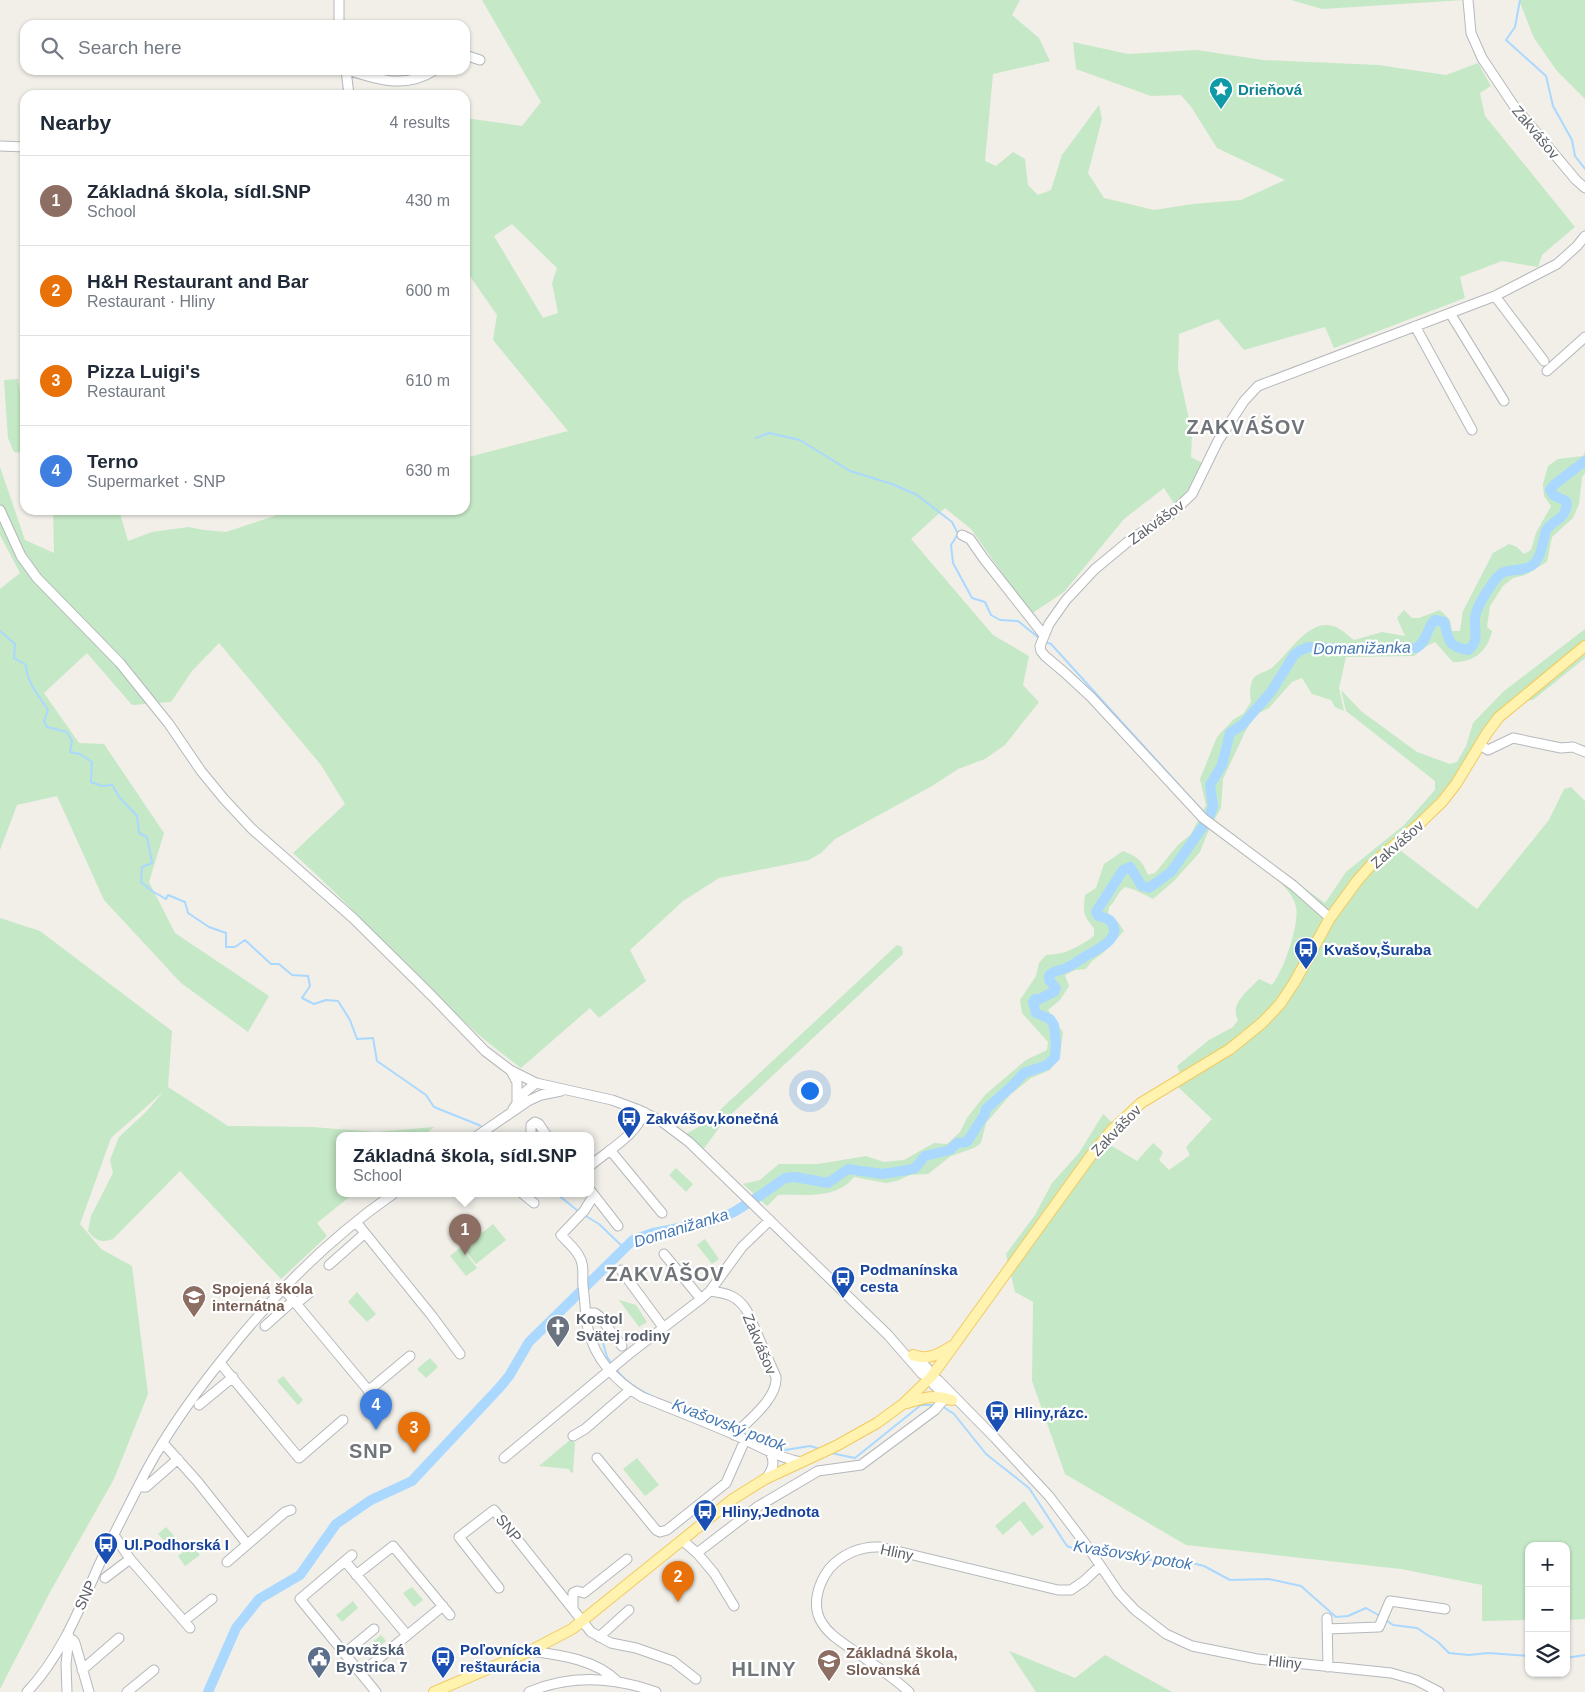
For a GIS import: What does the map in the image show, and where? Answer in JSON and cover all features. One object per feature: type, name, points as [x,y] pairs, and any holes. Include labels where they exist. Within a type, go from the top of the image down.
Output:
[{"type":"main road","name":"Zakvášov","points":[[434,1692],[530,1651],[572,1629],[733,1499],[765,1479],[836,1446],[878,1423],[903,1404],[931,1377],[1092,1154],[1112,1130],[1141,1103],[1230,1049],[1262,1023],[1280,1004],[1294,983],[1330,918],[1347,893],[1372,864],[1442,802],[1456,784],[1499,716],[1585,646]]},
{"type":"main road","points":[[913,1355],[933,1356],[957,1342]]},
{"type":"main road","points":[[903,1404],[922,1398],[948,1399]]},
{"type":"street","points":[[339,0],[339,20]]},
{"type":"street","name":"Zakvášov","points":[[1468,0],[1473,39],[1491,72],[1514,106],[1572,176],[1585,188]]},
{"type":"street","points":[[470,57],[480,60]]},
{"type":"street","points":[[347,75],[348,90]]},
{"type":"street","points":[[363,75],[396,82],[428,75]]},
{"type":"street","points":[[0,146],[20,147]]},
{"type":"street","name":"Zakvášov","points":[[1042,638],[1049,624],[1066,600],[1095,569],[1130,540],[1171,514],[1192,494],[1218,441],[1244,401],[1258,386],[1495,296],[1557,264],[1585,236]]},
{"type":"street","points":[[1495,296],[1546,366],[1585,337]]},
{"type":"street","points":[[1450,313],[1504,401]]},
{"type":"street","points":[[1415,326],[1472,430]]},
{"type":"street","points":[[0,510],[21,556],[37,578],[120,663],[170,724],[201,771],[224,799],[252,829],[359,924],[485,1051],[510,1070],[536,1083],[612,1100],[644,1112],[677,1131],[888,1335],[922,1374],[931,1377]]},
{"type":"street","points":[[962,535],[970,539],[1042,638],[1040,651],[1091,697],[1206,820],[1294,886],[1330,918]]},
{"type":"street","points":[[1480,745],[1488,750],[1513,738],[1561,748],[1573,747],[1585,752]]},
{"type":"street","points":[[510,1070],[518,1088],[517,1104]]},
{"type":"street","points":[[528,1101],[536,1083]]},
{"type":"street","points":[[510,1113],[526,1092],[536,1083]]},
{"type":"street","points":[[484,1132],[528,1101],[541,1095],[564,1090]]},
{"type":"street","points":[[594,1163],[628,1135],[640,1121],[644,1112]]},
{"type":"street","points":[[531,1132],[531,1125],[535,1122],[539,1124],[544,1132]]},
{"type":"street","points":[[610,1150],[662,1213]]},
{"type":"street","points":[[594,1195],[618,1226]]},
{"type":"street","name":"SNP","points":[[27,1692],[50,1664],[70,1628],[138,1487],[178,1418],[246,1328],[283,1288],[305,1266],[356,1222],[390,1197]]},
{"type":"street","points":[[527,1197],[534,1203]]},
{"type":"street","points":[[590,1197],[581,1214],[561,1235],[579,1256],[583,1272],[582,1280],[590,1338],[602,1361],[613,1368],[630,1390],[642,1397],[737,1432],[745,1440],[770,1452],[801,1462]]},
{"type":"street","points":[[504,1458],[663,1327],[710,1291],[742,1247],[770,1220]]},
{"type":"street","points":[[356,1222],[432,1316],[460,1354]]},
{"type":"street","points":[[329,1265],[364,1234]]},
{"type":"street","points":[[664,1254],[701,1299]]},
{"type":"street","points":[[621,1270],[663,1327]]},
{"type":"street","points":[[283,1288],[379,1403]]},
{"type":"street","name":"Zakvášov","points":[[710,1291],[726,1294],[741,1302],[747,1311],[776,1377],[776,1386],[771,1397],[737,1432]]},
{"type":"street","points":[[265,1326],[309,1293]]},
{"type":"street","points":[[586,1313],[595,1313],[622,1346]]},
{"type":"street","points":[[888,1335],[927,1368],[934,1385],[948,1399],[964,1408]]},
{"type":"street","points":[[368,1391],[410,1356]]},
{"type":"street","points":[[220,1363],[299,1458],[343,1420]]},
{"type":"street","points":[[199,1405],[233,1377]]},
{"type":"street","name":"Hliny","points":[[931,1377],[938,1380],[1049,1496],[1119,1593],[1134,1610],[1166,1634],[1192,1646],[1257,1659],[1391,1673],[1416,1680],[1439,1692]]},
{"type":"street","points":[[573,1436],[585,1429],[630,1390]]},
{"type":"street","points":[[697,1553],[757,1507],[818,1471],[861,1465],[948,1399]]},
{"type":"street","points":[[597,1458],[656,1530],[660,1532],[667,1530],[726,1483],[745,1440]]},
{"type":"street","points":[[163,1443],[247,1544]]},
{"type":"street","points":[[765,1479],[773,1466],[774,1459],[770,1452]]},
{"type":"street","points":[[138,1487],[146,1487],[178,1459]]},
{"type":"street","points":[[227,1562],[285,1512],[291,1510]]},
{"type":"street","name":"SNP","points":[[499,1588],[459,1537],[494,1510],[573,1607],[582,1622]]},
{"type":"street","points":[[114,1535],[130,1559],[190,1628]]},
{"type":"street","points":[[682,1540],[697,1553],[714,1573],[734,1606]]},
{"type":"street","points":[[356,1575],[393,1546],[450,1615]]},
{"type":"street","name":"Hliny","points":[[909,1692],[890,1675],[835,1637],[825,1628],[820,1620],[816,1604],[820,1585],[828,1571],[842,1558],[865,1548],[880,1547],[1058,1590],[1071,1590],[1100,1566]]},
{"type":"street","points":[[376,1692],[300,1599],[348,1558],[356,1575],[407,1635]]},
{"type":"street","name":"SNP","points":[[105,1578],[130,1559]]},
{"type":"street","points":[[573,1607],[573,1593],[577,1591],[584,1593],[627,1559]]},
{"type":"street","points":[[184,1621],[212,1599]]},
{"type":"street","points":[[1327,1629],[1379,1628],[1390,1601],[1445,1609]]},
{"type":"street","points":[[361,1673],[443,1606]]},
{"type":"street","points":[[598,1637],[629,1610]]},
{"type":"street","points":[[1327,1618],[1328,1667]]},
{"type":"street","points":[[582,1622],[598,1637],[673,1661],[696,1679]]},
{"type":"street","name":"SNP","points":[[67,1692],[66,1669],[70,1628]]},
{"type":"street","points":[[345,1653],[374,1629]]},
{"type":"street","points":[[82,1670],[119,1638]]},
{"type":"street","points":[[68,1640],[75,1642],[89,1692]]},
{"type":"street","points":[[530,1651],[587,1662],[608,1672],[617,1681]]},
{"type":"street","points":[[127,1692],[154,1670]]},
{"type":"street","points":[[529,1692],[565,1681],[598,1679],[617,1681],[656,1692]]},
{"type":"green space","points":[[482,0],[1020,0],[1012,15],[1039,38],[1050,61],[993,74],[985,161],[996,166],[1013,152],[1025,159],[1028,185],[1038,195],[1051,190],[1062,155],[1099,105],[1102,119],[1088,173],[1104,198],[1154,210],[1193,204],[1241,200],[1285,180],[1217,148],[1192,108],[1181,95],[1151,96],[1076,69],[1073,42],[1128,54],[1197,50],[1263,60],[1378,65],[1446,75],[1478,63],[1491,86],[1480,93],[1485,116],[1575,227],[1542,255],[1538,267],[1502,261],[1460,277],[1465,298],[1334,348],[1325,327],[1244,350],[1218,319],[1179,334],[1178,369],[1192,433],[1191,457],[1202,463],[1191,486],[1175,505],[1164,488],[1124,519],[1064,592],[1031,614],[971,529],[945,508],[911,539],[993,635],[1029,656],[1023,685],[1039,702],[1005,745],[985,759],[958,769],[932,786],[835,839],[821,853],[809,860],[719,878],[683,901],[630,950],[646,981],[599,1018],[590,1008],[521,1068],[479,1035],[455,1013],[293,853],[345,804],[321,765],[219,643],[192,671],[171,702],[132,705],[87,653],[44,693],[79,743],[104,744],[164,833],[149,882],[175,933],[269,996],[248,1032],[181,983],[104,900],[57,796],[17,805],[0,850],[0,589],[20,573],[0,535],[0,467],[25,540],[54,553],[53,515],[120,515],[128,541],[152,532],[189,527],[226,532],[277,515],[470,515],[470,457],[568,431],[493,340],[497,315],[470,276],[470,119],[522,126],[541,102]],"holes":[[[512,224],[557,268],[552,283],[558,313],[543,318],[494,236]]]},
{"type":"green space","points":[[1291,0],[1464,0],[1322,9]]},
{"type":"green space","points":[[1519,0],[1585,0],[1585,99],[1557,71],[1534,38]]},
{"type":"green space","points":[[18,379],[20,392],[20,453],[14,452],[8,438],[4,380]]},
{"type":"green space","points":[[1585,452],[1585,473],[1582,477],[1579,504],[1573,518],[1552,537],[1547,562],[1525,575],[1513,578],[1503,586],[1490,606],[1487,627],[1492,631],[1490,638],[1483,650],[1473,658],[1453,662],[1435,642],[1414,656],[1346,657],[1339,688],[1344,711],[1335,707],[1331,700],[1312,694],[1302,678],[1292,682],[1269,708],[1257,714],[1246,730],[1223,779],[1221,808],[1210,827],[1200,852],[1174,881],[1153,899],[1125,887],[1120,892],[1109,907],[1108,914],[1118,922],[1124,931],[1086,969],[1075,970],[1065,975],[1069,986],[1060,1000],[1048,1010],[1063,1032],[1060,1054],[1050,1070],[1031,1078],[1011,1094],[986,1123],[981,1143],[974,1148],[951,1156],[928,1174],[910,1175],[897,1181],[886,1183],[854,1177],[847,1184],[829,1193],[778,1195],[767,1206],[743,1184],[760,1180],[779,1164],[818,1164],[866,1156],[884,1162],[904,1160],[934,1143],[947,1144],[960,1132],[967,1118],[985,1095],[1026,1060],[1047,1050],[1048,1042],[1022,1013],[1020,1000],[1036,976],[1039,963],[1046,955],[1053,955],[1072,949],[1094,936],[1094,928],[1085,913],[1085,895],[1096,888],[1104,864],[1123,851],[1139,860],[1148,875],[1155,873],[1178,845],[1191,834],[1206,805],[1200,779],[1217,737],[1234,719],[1243,714],[1251,702],[1250,688],[1253,679],[1273,667],[1297,641],[1319,626],[1335,626],[1354,640],[1382,632],[1405,636],[1397,618],[1404,610],[1412,618],[1419,618],[1440,610],[1450,620],[1452,631],[1460,631],[1463,611],[1493,553],[1509,544],[1517,547],[1524,554],[1531,550],[1536,533],[1551,506],[1544,496],[1543,484],[1548,466],[1558,459],[1583,456]]},
{"type":"green space","points":[[1585,629],[1585,658],[1533,700],[1508,702],[1485,727],[1451,782],[1426,812],[1392,844],[1477,909],[1549,820],[1564,789],[1571,787],[1585,801],[1585,1619],[1570,1620],[1570,1542],[1525,1542],[1525,1620],[1482,1621],[1482,1585],[1401,1569],[1186,1545],[1065,1474],[1032,1381],[1033,1302],[1015,1292],[1006,1254],[1035,1215],[1052,1183],[1079,1153],[1103,1114],[1118,1128],[1107,1143],[1137,1161],[1153,1143],[1163,1152],[1159,1160],[1169,1170],[1190,1155],[1186,1147],[1212,1119],[1177,1086],[1180,1073],[1177,1066],[1209,1040],[1233,1027],[1238,1020],[1236,1009],[1238,1003],[1259,979],[1272,985],[1276,979],[1290,948],[1297,915],[1294,900],[1282,884],[1303,887],[1325,903],[1346,872],[1404,825],[1435,790],[1435,781],[1346,711],[1341,690],[1361,711],[1417,752],[1450,764],[1457,762],[1466,746],[1473,723],[1504,691]]},
{"type":"green space","points":[[0,918],[40,931],[172,1031],[168,1087],[228,1126],[312,1127],[376,1132],[336,1132],[336,1197],[349,1197],[317,1223],[327,1236],[281,1279],[180,1171],[113,1239],[102,1241],[94,1237],[88,1231],[91,1216],[113,1173],[110,1160],[119,1137],[146,1112],[164,1091],[111,1138],[80,1224],[101,1249],[132,1266],[148,1394],[114,1479],[50,1592],[0,1689]]},
{"type":"green space","points":[[897,945],[902,947],[903,954],[724,1121],[703,1150],[686,1134],[706,1123]]},
{"type":"green space","points":[[434,1127],[428,1132],[376,1132]]},
{"type":"green space","points":[[676,1168],[693,1184],[686,1192],[669,1175]]},
{"type":"green space","points":[[493,1224],[506,1240],[476,1264],[463,1248]]},
{"type":"green space","points":[[705,1239],[719,1259],[712,1264],[697,1245]]},
{"type":"green space","points":[[461,1247],[477,1268],[466,1276],[450,1256]]},
{"type":"green space","points":[[357,1292],[376,1314],[367,1322],[348,1302]]},
{"type":"green space","points":[[619,1300],[636,1305],[647,1322],[639,1327]]},
{"type":"green space","points":[[430,1358],[438,1367],[426,1378],[417,1369]]},
{"type":"green space","points":[[283,1376],[303,1400],[298,1405],[277,1381]]},
{"type":"green space","points":[[571,1439],[575,1443],[573,1472],[571,1473],[569,1469],[539,1466]]},
{"type":"green space","points":[[637,1458],[659,1485],[645,1496],[623,1469]]},
{"type":"green space","points":[[1024,1501],[1044,1527],[1032,1536],[1020,1520],[1003,1535],[995,1526]]},
{"type":"green space","points":[[166,1527],[178,1540],[170,1547],[158,1534]]},
{"type":"green space","points":[[192,1545],[200,1555],[185,1566],[178,1556]]},
{"type":"green space","points":[[412,1587],[423,1600],[414,1607],[403,1593]]},
{"type":"green space","points":[[353,1601],[358,1608],[342,1622],[336,1615]]},
{"type":"green space","points":[[381,1635],[386,1641],[369,1655],[364,1649]]},
{"type":"green space","points":[[1009,1651],[1075,1678],[1105,1655],[1172,1692],[1036,1692]]},
{"type":"waterway","points":[[1520,0],[1515,27],[1506,40],[1546,76],[1553,106],[1572,140],[1575,156],[1585,169]]},
{"type":"waterway","points":[[756,438],[769,433],[800,440],[850,471],[892,484],[917,495],[952,522],[958,534],[951,545],[953,563],[972,598],[985,602],[991,615],[1000,620],[1018,621],[1039,638]]},
{"type":"waterway","name":"Domanižanka","points":[[208,1692],[236,1628],[259,1599],[300,1575],[336,1524],[371,1500],[412,1481],[500,1387],[509,1376],[529,1342],[633,1240],[653,1233],[711,1222],[734,1212],[785,1178],[795,1177],[828,1183],[848,1169],[882,1174],[908,1170],[915,1168],[925,1156],[950,1150],[957,1143],[967,1142],[985,1114],[986,1109],[1024,1073],[1047,1065],[1055,1057],[1054,1025],[1050,1019],[1036,1013],[1033,1002],[1035,999],[1040,999],[1055,991],[1056,988],[1049,980],[1051,974],[1071,965],[1111,939],[1114,934],[1111,921],[1098,916],[1096,912],[1123,870],[1130,867],[1142,886],[1149,888],[1171,872],[1209,818],[1213,806],[1210,785],[1222,765],[1230,733],[1242,725],[1271,692],[1294,655],[1309,647],[1346,649],[1416,648],[1423,642],[1435,620],[1444,622],[1448,638],[1452,644],[1468,650],[1474,643],[1476,636],[1476,614],[1485,594],[1501,574],[1510,570],[1525,569],[1535,563],[1540,555],[1546,531],[1549,526],[1563,515],[1567,505],[1566,501],[1553,495],[1550,490],[1585,461]]},
{"type":"waterway","points":[[0,631],[15,644],[14,658],[26,665],[28,677],[48,710],[44,721],[47,727],[67,732],[72,741],[70,752],[80,754],[92,762],[91,782],[102,786],[112,785],[120,798],[137,816],[139,833],[147,837],[152,863],[142,867],[141,882],[166,899],[168,895],[185,902],[188,913],[209,927],[226,933],[226,947],[235,947],[245,940],[271,964],[279,964],[292,975],[308,976],[310,986],[302,998],[314,1004],[326,1000],[338,1001],[350,1020],[357,1039],[373,1038],[377,1061],[426,1095],[434,1107],[483,1128]]},
{"type":"waterway","points":[[1045,642],[1051,644],[1208,817]]},
{"type":"waterway","points":[[561,1197],[578,1211]]},
{"type":"waterway","points":[[584,1215],[599,1224],[624,1248]]},
{"type":"waterway","name":"Kvašovský potok","points":[[549,1322],[558,1324]]},
{"type":"waterway","name":"Kvašovský potok","points":[[593,1331],[603,1343],[607,1357],[613,1365]]},
{"type":"waterway","name":"Kvašovský potok","points":[[616,1369],[637,1388],[663,1401]]},
{"type":"waterway","name":"Kvašovský potok","points":[[831,1453],[855,1458],[921,1405],[935,1405]]},
{"type":"waterway","name":"Kvašovský potok","points":[[942,1406],[954,1414],[986,1454],[1029,1488],[1067,1546],[1078,1550],[1086,1550]]},
{"type":"waterway","name":"Kvašovský potok","points":[[725,1426],[735,1430]]},
{"type":"waterway","name":"Kvašovský potok","points":[[741,1432],[785,1450],[810,1446],[820,1449]]},
{"type":"waterway","name":"Kvašovský potok","points":[[1094,1550],[1147,1560],[1184,1561],[1204,1566],[1230,1580],[1269,1579],[1301,1586],[1336,1617],[1348,1616],[1366,1608],[1380,1616]]},
{"type":"waterway","name":"Kvašovský potok","points":[[1386,1620],[1393,1625],[1417,1628],[1438,1642],[1449,1653],[1525,1656]]},
{"type":"waterway","name":"Kvašovský potok","points":[[1570,1657],[1585,1655]]},
{"type":"place","name":"Drieňová","points":[[1221,110]]},
{"type":"place","name":"Kvašov,Šuraba","points":[[1306,970]]},
{"type":"place","name":"Zakvášov,konečná","points":[[629,1139]]},
{"type":"place","name":"Základná škola, sídl.SNP","points":[[465,1255]]},
{"type":"place","name":"Podmanínska cesta","points":[[843,1299]]},
{"type":"place","name":"Spojená škola internátna","points":[[194,1318]]},
{"type":"place","name":"Kostol Svätej rodiny","points":[[558,1348]]},
{"type":"place","name":"Terno","points":[[376,1430]]},
{"type":"place","name":"Hliny,rázc.","points":[[997,1433]]},
{"type":"place","name":"Pizza Luigi's","points":[[414,1453]]},
{"type":"place","name":"Hliny,Jednota","points":[[705,1532]]},
{"type":"place","name":"Ul.Podhorská I","points":[[106,1565]]},
{"type":"place","name":"H&H Restaurant and Bar","points":[[678,1602]]},
{"type":"place","name":"Považská Bystrica 7","points":[[319,1679]]},
{"type":"place","name":"Poľovnícka reštaurácia","points":[[443,1679]]},
{"type":"place","name":"Základná škola, Slovanská","points":[[829,1682]]},
{"type":"district","name":"ZAKVÁŠOV","points":[[1246,427]]},
{"type":"district","name":"ZAKVÁŠOV","points":[[665,1274]]},
{"type":"district","name":"SNP","points":[[371,1451]]},
{"type":"district","name":"HLINY","points":[[764,1669]]}]
